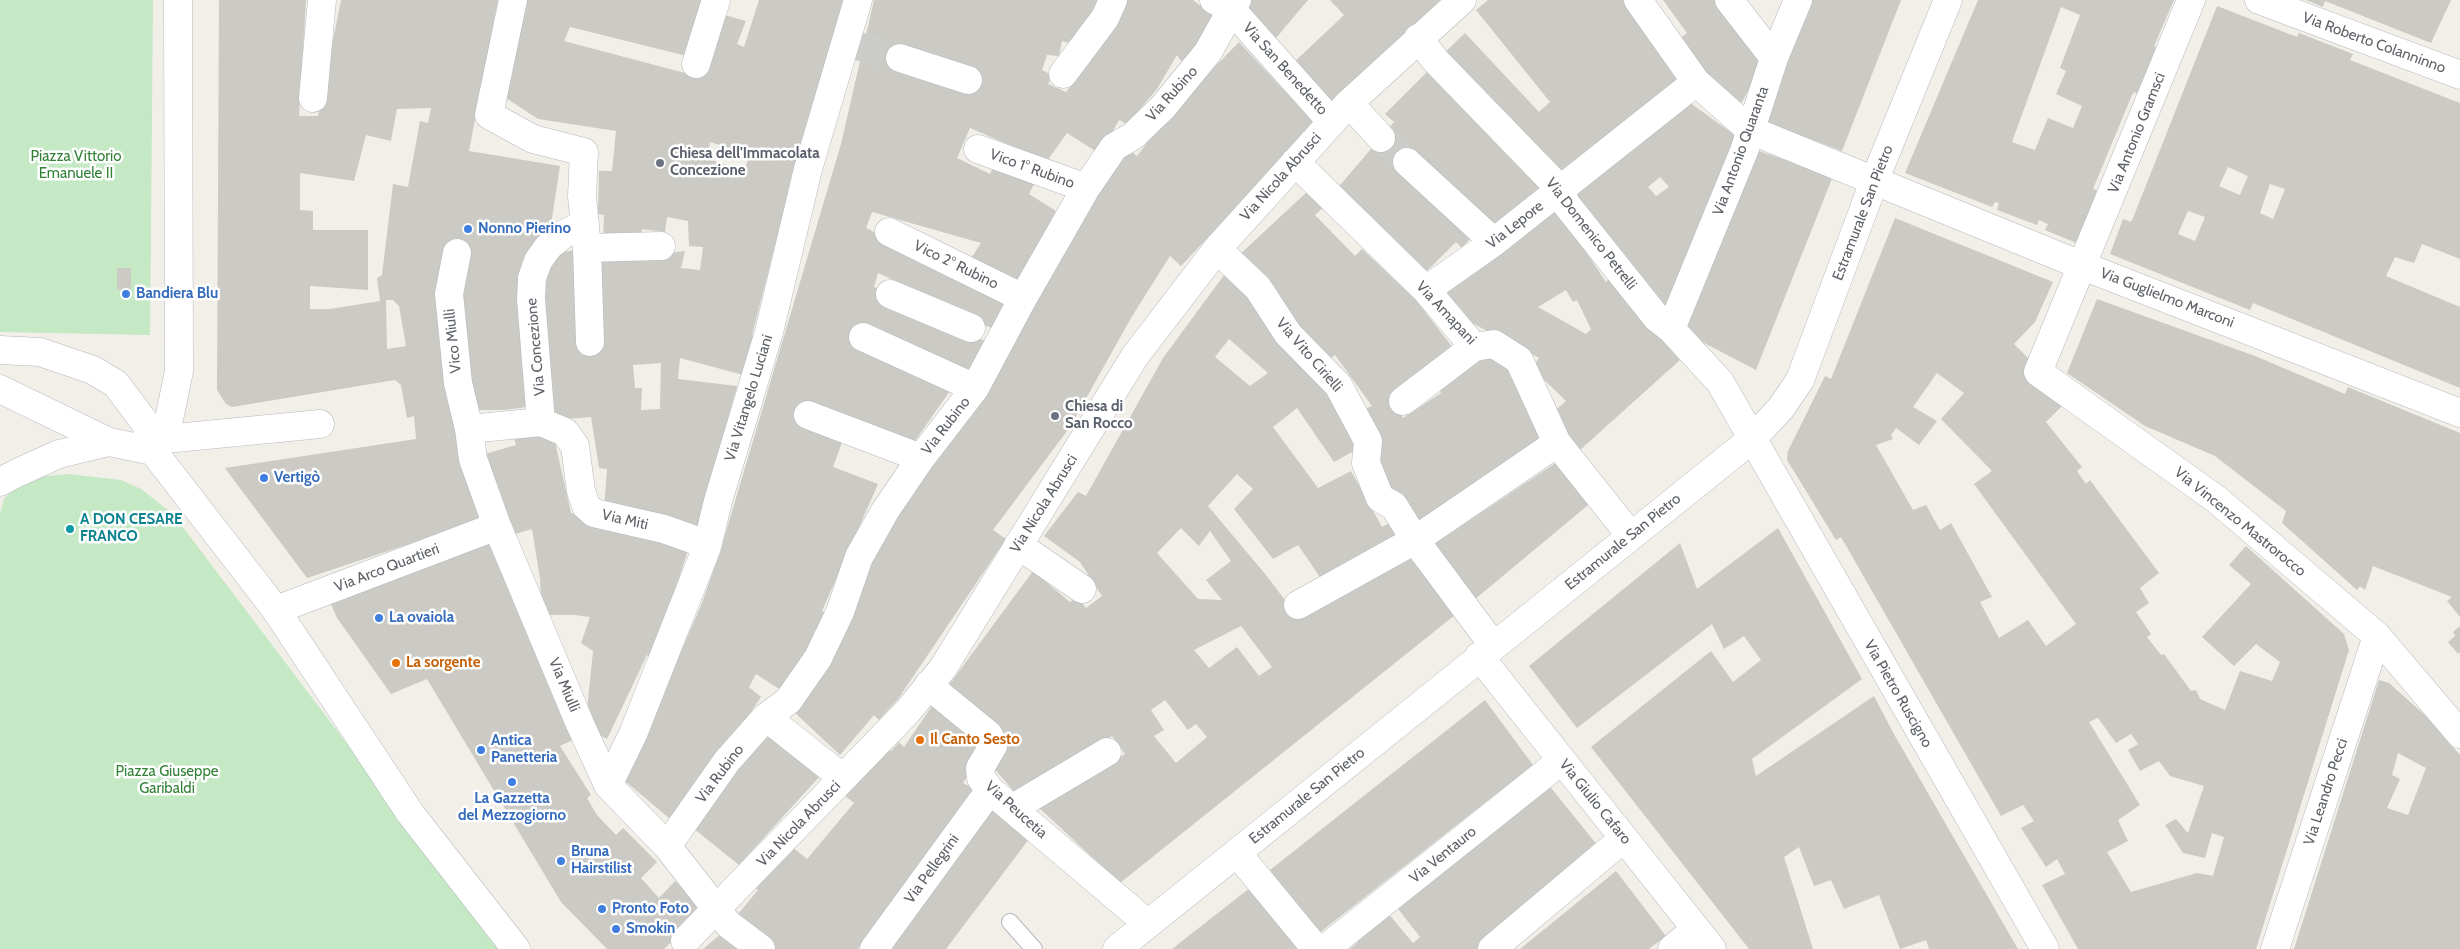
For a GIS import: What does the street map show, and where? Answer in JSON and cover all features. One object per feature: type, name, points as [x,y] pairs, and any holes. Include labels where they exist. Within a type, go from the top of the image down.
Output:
[{"type":"street","points":[[159,445],[179,371],[178,0]]},
{"type":"street","points":[[313,98],[322,0]]},
{"type":"street","points":[[513,0],[489,114],[534,139],[584,152],[582,196],[586,236],[590,342]]},
{"type":"street","points":[[696,64],[716,0]]},
{"type":"street","name":"Via Vitangelo Luciani","points":[[608,785],[644,707],[707,547],[718,501],[769,332],[808,169],[851,44],[858,0]]},
{"type":"street","points":[[1062,74],[1105,18],[1113,0]]},
{"type":"street","name":"Via Nicola Abrusci","points":[[685,941],[908,711],[943,668],[1135,356],[1217,249],[1340,112],[1418,38],[1462,0]]},
{"type":"street","points":[[1638,0],[1696,82],[1750,130]]},
{"type":"street","points":[[1729,0],[1774,58]]},
{"type":"street","name":"Via Antonio Quaranta","points":[[1671,329],[1741,160],[1774,58],[1798,0]]},
{"type":"street","name":"Estramurale San Pietro","points":[[1117,949],[1486,650],[1752,438],[1781,408],[1800,380],[1875,179],[1948,0]]},
{"type":"street","name":"Via Antonio Gramsci","points":[[2083,266],[2191,0]]},
{"type":"street","name":"Via Roberto Colanninno","points":[[2259,0],[2457,66]]},
{"type":"street","name":"Via San Benedetto","points":[[1227,3],[1340,112],[1381,138]]},
{"type":"street","name":"Via Rubino","points":[[667,846],[727,761],[766,717],[788,701],[818,658],[840,612],[859,557],[884,511],[921,458],[976,388],[987,334],[1023,298],[1086,188],[1114,147],[1133,136],[1163,107],[1208,52],[1227,3]]},
{"type":"street","name":"Via Domenico Petrelli","points":[[1418,38],[1436,61],[1560,189],[1566,204],[1657,318],[1671,329],[1720,382],[1752,438]]},
{"type":"street","points":[[900,58],[968,80]]},
{"type":"street","name":"Via Lepore","points":[[1426,290],[1494,242],[1696,82]]},
{"type":"street","name":"Via Guglielmo Marconi","points":[[1750,130],[1875,179],[2083,266],[2460,413]]},
{"type":"street","name":"Vico 1° Rubino","points":[[978,150],[1086,188]]},
{"type":"street","name":"Via Amapani","points":[[1294,162],[1426,290],[1474,347],[1494,344],[1519,360],[1557,443],[1631,536]]},
{"type":"street","points":[[1407,162],[1494,242]]},
{"type":"street","name":"Vico 2° Rubino","points":[[889,232],[1023,298]]},
{"type":"street","name":"Via Concezione","points":[[541,422],[531,299],[532,278],[538,261],[548,247],[564,234],[586,236]]},
{"type":"street","points":[[586,236],[661,246]]},
{"type":"street","name":"Via Vito Cirielli","points":[[1217,249],[1258,288],[1288,334],[1338,385],[1368,441],[1366,463],[1380,498],[1394,506],[1486,650]]},
{"type":"street","name":"Vico Miulli","points":[[457,253],[448,294],[458,383],[469,429]]},
{"type":"street","name":"Via Vincenzo Mastrorocco","points":[[2083,266],[2038,372],[2216,499],[2376,636],[2460,734]]},
{"type":"street","points":[[890,294],[987,334]]},
{"type":"street","points":[[863,337],[976,388]]},
{"type":"street","points":[[1403,401],[1474,347]]},
{"type":"street","points":[[0,350],[40,352],[93,370],[116,384],[276,610],[410,813],[516,949]]},
{"type":"street","points":[[0,389],[109,442]]},
{"type":"street","points":[[808,415],[921,458]]},
{"type":"street","points":[[469,429],[541,422]]},
{"type":"street","name":"Via Miti","points":[[541,422],[565,432],[575,446],[581,491],[586,506],[594,513],[664,529],[692,539],[707,547]]},
{"type":"street","points":[[0,482],[59,454],[109,442],[159,445],[320,424]]},
{"type":"street","name":"Via Miulli","points":[[469,429],[473,459],[497,526],[608,785],[667,846],[716,910]]},
{"type":"street","name":"Via Pietro Ruscigno","points":[[1752,438],[2045,949]]},
{"type":"street","points":[[1298,605],[1415,540],[1557,443]]},
{"type":"street","name":"Via Arco Quartieri","points":[[276,610],[497,526]]},
{"type":"street","points":[[1018,546],[1082,589]]},
{"type":"street","name":"Via Leandro Pecci","points":[[2275,949],[2376,636]]},
{"type":"street","name":"Via Giulio Cafaro","points":[[1486,650],[1562,760],[1704,939]]},
{"type":"street","name":"Via Peucetia","points":[[928,685],[989,734],[993,746],[980,768],[981,778],[990,790],[1147,923]]},
{"type":"street","points":[[766,717],[843,778]]},
{"type":"street","points":[[1012,808],[1107,752]]},
{"type":"street","name":"Via Ventauro","points":[[1325,949],[1562,760]]},
{"type":"street","name":"Via Pellegrini","points":[[874,949],[990,790]]},
{"type":"street","points":[[1492,949],[1624,838]]},
{"type":"street","points":[[1237,853],[1316,949]]},
{"type":"street","points":[[716,910],[728,924],[761,949]]},
{"type":"street","points":[[1672,949],[1704,939]]},
{"type":"lane","points":[[1010,922],[1034,949]]},
{"type":"green space","name":"Piazza Vittorio Emanuele II","points":[[0,0],[153,0],[150,335],[0,332]]},
{"type":"green space","name":"Piazza Giuseppe Garibaldi","points":[[68,474],[121,480],[141,489],[173,514],[502,949],[0,949],[0,514],[4,499],[16,486],[38,477]]},
{"type":"building","points":[[219,0],[306,0],[299,116],[318,116],[341,0],[498,0],[469,151],[560,166],[552,218],[543,246],[526,255],[519,309],[533,406],[505,410],[472,410],[452,241],[484,519],[307,578],[225,468],[416,439],[414,416],[407,418],[401,385],[395,380],[232,407],[226,404],[217,390]],"holes":[[[431,108],[428,123],[420,121],[408,187],[393,184],[382,275],[377,278],[380,301],[330,309],[310,309],[310,286],[368,290],[368,230],[313,230],[313,211],[300,210],[300,173],[354,181],[366,135],[391,141],[397,109]],[[386,300],[393,300],[399,306],[406,346],[387,349]]]},
{"type":"building","points":[[527,0],[706,0],[687,56],[570,27],[564,41],[700,77],[717,13],[746,21],[737,44],[744,47],[759,0],[849,0],[799,153],[752,335],[757,337],[747,376],[680,358],[678,379],[737,386],[697,531],[604,509],[607,469],[599,468],[591,417],[554,420],[543,308],[548,262],[553,254],[581,249],[595,262],[685,251],[681,268],[700,270],[703,247],[689,246],[688,221],[667,217],[665,232],[642,229],[641,243],[603,243],[604,215],[598,214],[599,171],[612,171],[616,131],[538,119],[503,96]],"holes":[[[710,142],[749,154],[745,170],[708,159]],[[661,363],[660,409],[641,410],[642,388],[635,388],[633,365]]]},
{"type":"building","points":[[874,0],[1103,0],[1078,46],[1062,41],[1059,56],[1047,55],[1042,70],[1052,75],[1048,84],[1066,92],[1107,39],[1124,0],[1193,0],[1220,20],[1195,53],[1181,61],[1177,55],[1157,89],[1127,124],[1119,120],[1100,154],[1067,133],[1047,161],[970,128],[957,158],[990,174],[993,167],[1037,178],[1029,194],[1056,211],[1015,288],[968,263],[981,243],[872,212],[866,228],[1011,302],[997,330],[913,297],[896,281],[878,273],[874,287],[880,289],[876,299],[915,312],[990,343],[973,379],[859,328],[852,346],[954,385],[915,441],[844,437],[833,467],[878,484],[822,611],[832,616],[787,694],[756,674],[749,687],[761,697],[676,824],[625,781],[702,603],[720,552],[841,144]]},
{"type":"building","points":[[1246,0],[1308,0],[1271,44],[1255,27]]},
{"type":"building","points":[[1330,0],[1441,0],[1330,102],[1290,66],[1344,15]]},
{"type":"building","points":[[1488,0],[1624,0],[1682,77],[1558,180],[1441,56],[1465,33],[1539,112],[1550,102],[1476,10]]},
{"type":"building","points":[[1663,0],[1716,0],[1766,59],[1738,109],[1676,41],[1687,33]]},
{"type":"building","points":[[1807,0],[1901,0],[1842,151],[1762,121]]},
{"type":"building","points":[[1978,0],[2174,0],[2154,46],[2162,50],[2142,96],[2134,92],[2132,95],[2093,189],[2102,192],[2079,244],[2045,230],[2048,224],[2039,220],[2037,225],[1997,210],[1999,203],[1995,202],[1992,207],[1905,173]],"holes":[[[2061,7],[2080,15],[2060,68],[2066,71],[2056,94],[2082,106],[2073,128],[2048,118],[2035,150],[2012,142]]]},
{"type":"building","points":[[2306,0],[2451,0],[2431,43],[2325,1],[2323,7]]},
{"type":"building","points":[[2217,6],[2297,37],[2299,33],[2353,54],[2350,60],[2460,103],[2460,259],[2422,244],[2414,263],[2395,257],[2386,276],[2460,307],[2460,388],[2253,303],[2250,310],[2110,254],[2123,219],[2131,222]],"holes":[[[2228,167],[2248,176],[2240,195],[2219,186]],[[2270,184],[2285,189],[2273,219],[2260,213]],[[2188,211],[2205,217],[2195,241],[2178,234]]]},
{"type":"building","points":[[1239,42],[1315,124],[1181,266],[1170,256],[1131,318],[1070,427],[993,530],[1006,539],[898,699],[879,720],[874,715],[840,755],[794,712],[882,535],[959,431],[996,377],[1075,223],[1126,147],[1137,156],[1172,111]]},
{"type":"building","points":[[1433,66],[1551,188],[1497,231],[1473,235],[1462,248],[1456,242],[1424,274],[1335,191],[1394,122],[1385,114]]},
{"type":"building","points":[[1689,102],[1740,139],[1685,282],[1660,314],[1569,196]],"holes":[[[1660,177],[1669,187],[1656,196],[1648,187]]]},
{"type":"building","points":[[1756,150],[1833,176],[1756,370],[1683,332]]},
{"type":"building","points":[[1309,190],[1325,206],[1315,215],[1355,256],[1362,249],[1416,300],[1453,348],[1392,398],[1403,418],[1441,393],[1438,386],[1484,352],[1508,357],[1547,441],[1419,527],[1389,486],[1359,411],[1372,406],[1335,355],[1327,361],[1237,257]]},
{"type":"building","points":[[1556,206],[1606,282],[1612,276],[1680,360],[1580,450],[1550,415],[1566,401],[1532,368],[1539,358],[1472,323],[1442,298],[1468,269]],"holes":[[[1566,290],[1573,302],[1577,300],[1591,329],[1586,334],[1538,307]]]},
{"type":"building","points":[[1895,218],[2053,282],[2035,322],[2014,344],[2031,361],[2065,403],[2046,422],[2082,467],[2077,471],[2086,484],[2090,480],[2159,573],[2140,588],[2149,603],[2136,612],[2151,634],[2147,637],[2161,655],[2164,654],[2191,691],[2196,690],[2200,699],[2225,710],[2240,671],[2272,681],[2280,662],[2256,644],[2234,666],[2202,637],[2251,584],[2229,565],[2246,546],[2344,634],[2349,650],[2256,949],[2078,949],[2042,885],[2065,874],[2057,859],[2046,867],[2021,828],[2034,821],[2023,805],[2001,816],[1841,537],[1836,540],[1787,460],[1788,451],[1825,376],[1831,379]],"holes":[[[1937,373],[1964,393],[1941,419],[1992,471],[1974,484],[2076,624],[2046,646],[2028,620],[1999,638],[1980,602],[1992,597],[1951,523],[1940,530],[1926,505],[1913,510],[1876,445],[1893,439],[1891,435],[1896,428],[1919,445],[1937,421],[1913,407]],[[2098,718],[2116,743],[2131,734],[2138,744],[2128,750],[2140,771],[2159,761],[2170,776],[2204,786],[2188,833],[2176,819],[2165,825],[2183,853],[2205,858],[2212,833],[2224,837],[2213,876],[2197,873],[2131,892],[2107,852],[2128,841],[2118,820],[2140,805],[2089,722]]]},
{"type":"building","points":[[117,268],[131,268],[131,289],[117,290]]},
{"type":"building","points":[[1227,271],[1320,378],[1363,446],[1334,462],[1297,408],[1273,427],[1318,488],[1351,471],[1382,527],[1395,520],[1406,539],[1322,580],[1298,545],[1273,559],[1234,509],[1253,489],[1237,474],[1208,506],[1266,575],[1297,616],[1409,557],[1455,615],[1120,883],[1038,807],[1125,754],[1112,736],[1018,796],[992,766],[1005,735],[946,689],[1033,571],[1070,602],[1077,597],[1086,608],[1102,596],[1080,562],[1044,536],[1078,492],[1086,496],[1163,358]],"holes":[[[1229,339],[1268,373],[1250,386],[1215,357]],[[1181,528],[1199,546],[1210,531],[1231,561],[1206,580],[1222,600],[1198,599],[1157,553]],[[1241,626],[1272,667],[1259,676],[1237,647],[1209,668],[1194,650]],[[1165,700],[1188,730],[1196,724],[1207,737],[1176,763],[1154,736],[1164,730],[1151,710]]]},
{"type":"building","points":[[2097,299],[2255,356],[2345,394],[2348,387],[2460,433],[2460,617],[2447,601],[2452,597],[2373,566],[2365,590],[2360,586],[2357,590],[2282,523],[2286,511],[2215,456],[2145,426],[2067,373]]},
{"type":"building","points":[[512,430],[544,433],[555,442],[571,513],[663,534],[688,550],[653,659],[647,655],[607,739],[594,732],[586,720],[593,651],[581,643],[590,617],[542,615],[540,579],[532,529],[512,535],[485,454],[516,445]]},
{"type":"building","points":[[1560,460],[1593,501],[1474,600],[1433,545]]},
{"type":"building","points":[[1778,528],[1862,679],[1752,759],[1756,776],[1874,696],[1895,736],[2018,949],[1929,949],[1926,940],[1900,949],[1879,895],[1844,909],[1831,880],[1814,886],[1799,847],[1784,857],[1813,949],[1749,949],[1591,747],[1711,651],[1733,682],[1761,660],[1744,636],[1724,649],[1712,624],[1577,728],[1529,666],[1680,543],[1697,589]]},
{"type":"building","points":[[494,540],[577,738],[560,746],[591,795],[587,798],[597,815],[616,835],[623,828],[657,862],[641,878],[659,898],[675,881],[705,911],[664,949],[607,949],[561,902],[427,679],[391,694],[337,618],[330,602]]},
{"type":"building","points":[[2460,626],[2460,652],[2458,654],[2448,642],[2455,636],[2453,632]]},
{"type":"building","points":[[2379,680],[2389,683],[2427,717],[2460,755],[2460,949],[2294,949]],"holes":[[[2398,753],[2426,768],[2408,815],[2387,808],[2400,779],[2392,775]]]},
{"type":"building","points":[[1485,700],[1533,765],[1318,934],[1270,870]]},
{"type":"building","points":[[934,703],[987,745],[963,783],[975,789],[858,949],[771,949],[734,919],[758,890],[754,886],[790,845],[807,859],[854,803],[843,794],[885,747],[891,751],[899,742],[904,747]]},
{"type":"building","points":[[763,729],[820,776],[739,865],[688,824]]},
{"type":"building","points":[[1548,784],[1602,851],[1477,949],[1350,949],[1358,942],[1354,937],[1387,912],[1413,943],[1420,937],[1395,905]]},
{"type":"building","points":[[992,810],[1029,839],[946,949],[886,949]]},
{"type":"building","points":[[1616,871],[1666,936],[1649,949],[1520,949]]},
{"type":"building","points":[[1251,887],[1298,949],[1172,949]]},
{"type":"building","points":[[722,933],[746,949],[703,949]]},
{"type":"tunnel","points":[[858,46],[900,58]]},
{"type":"tunnel","points":[[1381,138],[1407,162]]},
{"type":"place","name":"Chiesa dell'Immacolata Concezione","points":[[660,163]]},
{"type":"place","name":"Nonno Pierino","points":[[468,229]]},
{"type":"place","name":"Bandiera Blu","points":[[126,294]]},
{"type":"place","name":"Chiesa di San Rocco","points":[[1055,416]]},
{"type":"place","name":"Vertigò","points":[[264,478]]},
{"type":"place","name":"A DON CESARE FRANCO","points":[[70,529]]},
{"type":"place","name":"La ovaiola","points":[[379,618]]},
{"type":"place","name":"La sorgente","points":[[396,663]]},
{"type":"place","name":"Il Canto Sesto","points":[[920,740]]},
{"type":"place","name":"Antica Panetteria","points":[[481,750]]},
{"type":"place","name":"La Gazzetta del Mezzogiorno","points":[[512,782]]},
{"type":"place","name":"Bruna Hairstilist","points":[[561,861]]},
{"type":"place","name":"Pronto Foto","points":[[602,909]]},
{"type":"place","name":"Smokin","points":[[616,929]]}]
